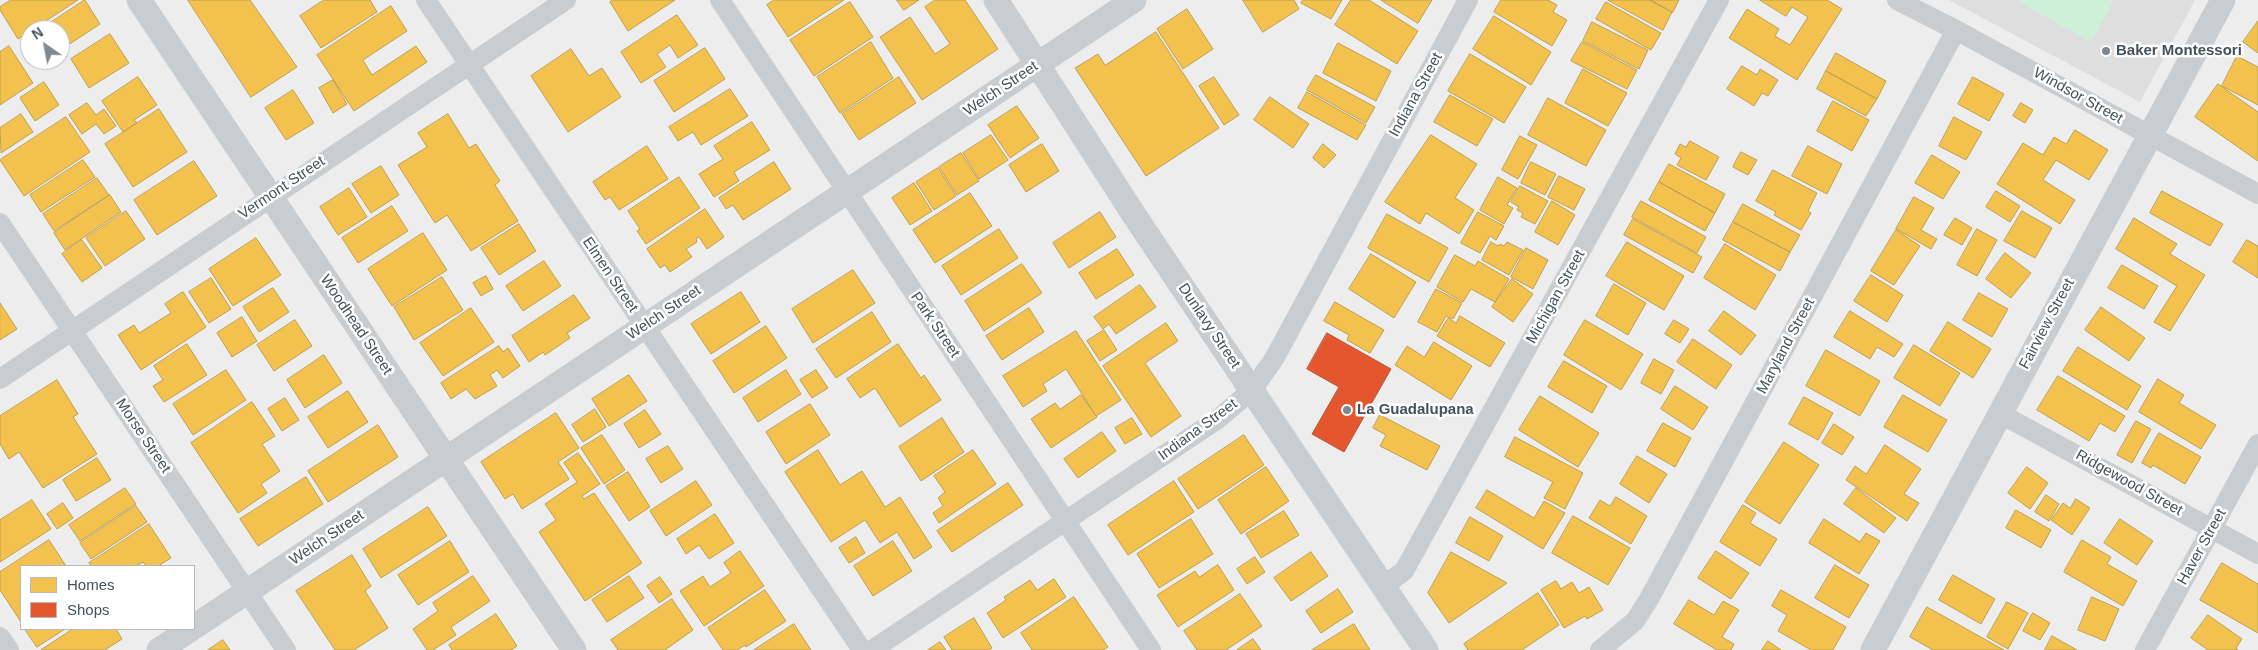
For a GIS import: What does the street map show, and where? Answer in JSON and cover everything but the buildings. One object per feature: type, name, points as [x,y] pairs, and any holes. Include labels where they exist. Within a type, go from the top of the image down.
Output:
[{"type":"street","name":"Woodhead Street","points":[[139,0],[574,650]]},
{"type":"street","name":"Elmen Street","points":[[426,0],[862,650]]},
{"type":"street","name":"Vermont Street","points":[[0,379],[468,63],[566,0]]},
{"type":"street","name":"Park Street","points":[[720,0],[1151,650]]},
{"type":"street","name":"Dunlavy Street","points":[[996,0],[1039,64],[1136,218],[1426,650]]},
{"type":"street","name":"Welch Street","points":[[195,626],[1134,0]]},
{"type":"street","name":"Indiana Street","points":[[872,650],[1218,419],[1252,390],[1274,359],[1468,0]]},
{"type":"street","name":"Michigan Street","points":[[1383,586],[1404,571],[1719,0]]},
{"type":"street","name":"Windsor Street","points":[[1897,0],[1956,30],[2258,194]]},
{"type":"street","name":"Fairview Street","points":[[1877,649],[1999,413],[2223,0]]},
{"type":"street","name":"Maryland Street","points":[[1600,650],[1635,621],[1649,600],[1956,30]]},
{"type":"street","name":"Morse Street","points":[[0,223],[286,650]]},
{"type":"street","name":"Ridgewood Street","points":[[1999,413],[2258,554]]},
{"type":"street","name":"Haver Street","points":[[2145,650],[2258,444]]},
{"type":"street","name":"Welch Street","points":[[159,650],[189,630]]},
{"type":"street","points":[[0,637],[9,650]]},
{"type":"shaded area","name":"Baker Montessori","points":[[1949,0],[2195,0],[2140,102]]},
{"type":"green space","points":[[2021,0],[2114,0],[2091,42],[2019,2]]},
{"type":"place","name":"Baker Montessori","points":[[2106,51]]},
{"type":"place","name":"La Guadalupana","points":[[1347,410]]}]
